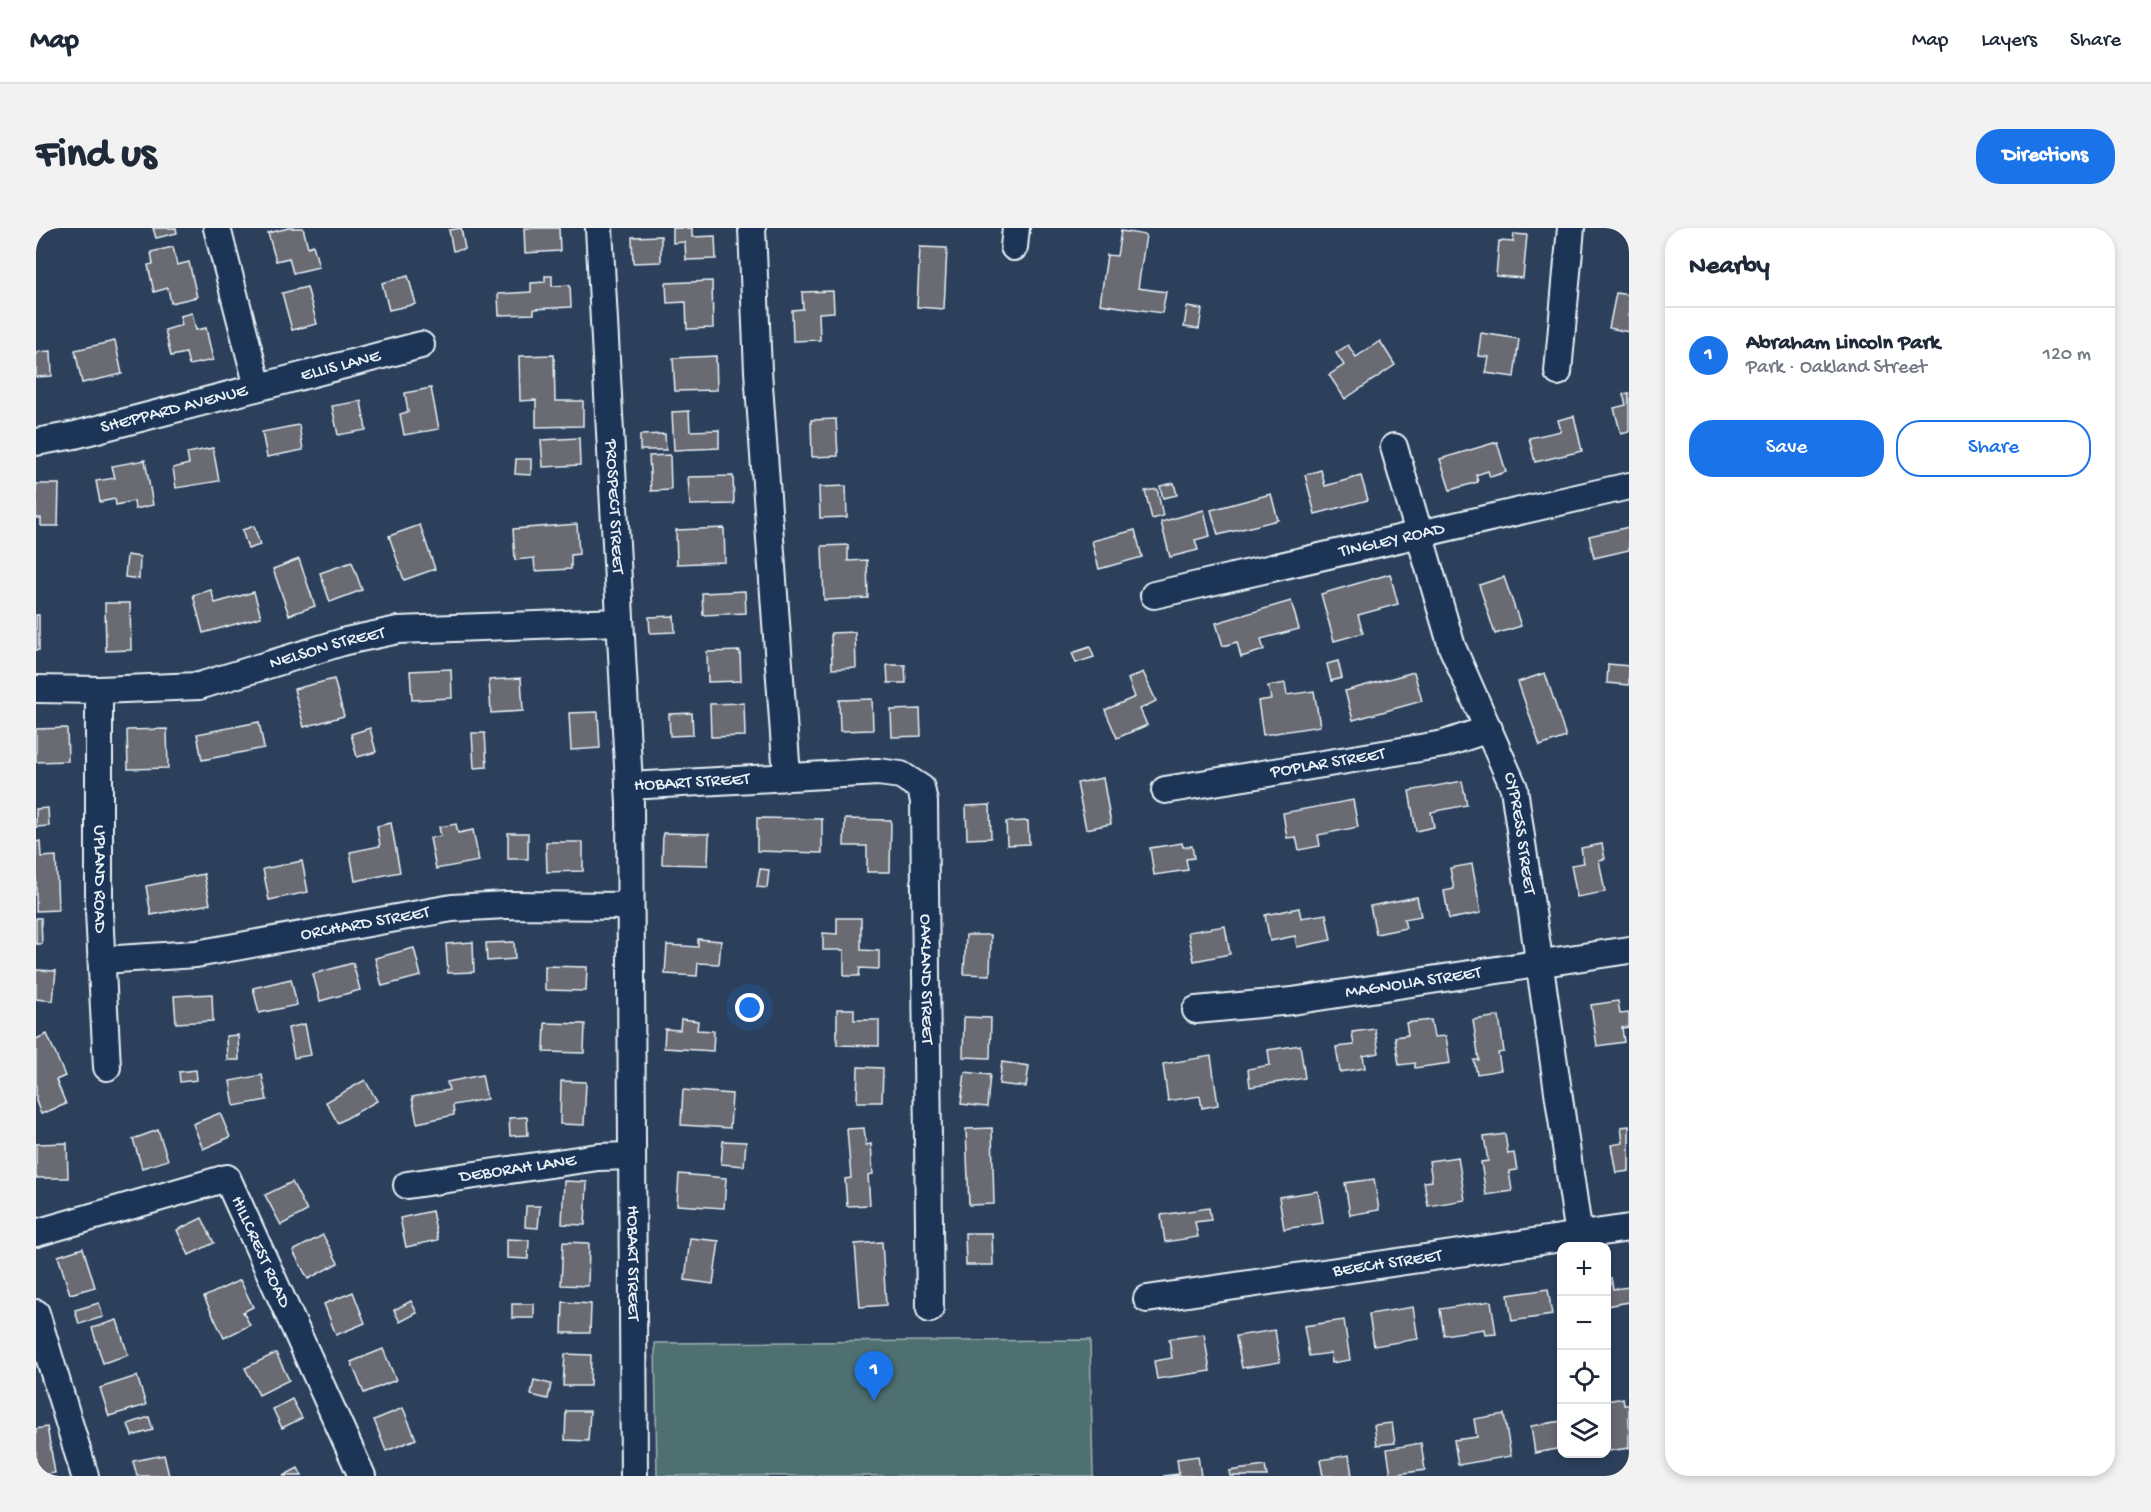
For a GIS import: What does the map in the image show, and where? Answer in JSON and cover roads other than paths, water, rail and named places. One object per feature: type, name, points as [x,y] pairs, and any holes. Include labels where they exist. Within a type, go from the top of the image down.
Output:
[{"type":"street","name":"SHEPPARD AVENUE","points":[[36,442],[75,435],[258,387],[217,228]]},
{"type":"street","name":"PROSPECT STREET","points":[[599,228],[629,786]]},
{"type":"street","points":[[752,228],[758,372],[788,776]]},
{"type":"street","points":[[1558,372],[1571,228]]},
{"type":"street","name":"ELLIS LANE","points":[[258,387],[421,345]]},
{"type":"street","name":"CYPRESS STREET","points":[[1394,447],[1452,647],[1514,788],[1579,1236]]},
{"type":"street","name":"TINGLEY ROAD","points":[[1154,595],[1629,486]]},
{"type":"street","name":"NELSON STREET","points":[[36,689],[99,690],[199,686],[355,638],[398,630],[620,622]]},
{"type":"street","name":"UPLAND ROAD","points":[[99,690],[99,911],[107,1067]]},
{"type":"street","name":"POPLAR STREET","points":[[1165,790],[1444,744],[1489,729]]},
{"type":"street","name":"OAKLAND STREET","points":[[788,776],[893,773],[916,782],[924,795],[930,1309]]},
{"type":"street","name":"HOBART STREET","points":[[634,1476],[629,786],[788,776]]},
{"type":"street","name":"ORCHARD STREET","points":[[102,960],[196,954],[452,908],[506,905],[629,906]]},
{"type":"street","name":"MAGNOLIA STREET","points":[[1196,1010],[1312,998],[1629,950]]},
{"type":"street","name":"DEBORAH LANE","points":[[407,1185],[598,1157],[631,1156]]},
{"type":"street","name":"HILLCREST ROAD","points":[[36,1233],[227,1178],[362,1476]]},
{"type":"street","name":"BEECH STREET","points":[[1147,1299],[1629,1228]]},
{"type":"street","points":[[36,1313],[85,1476]]},
{"type":"place","name":"Abraham Lincoln Park","points":[[874,1401]]}]
